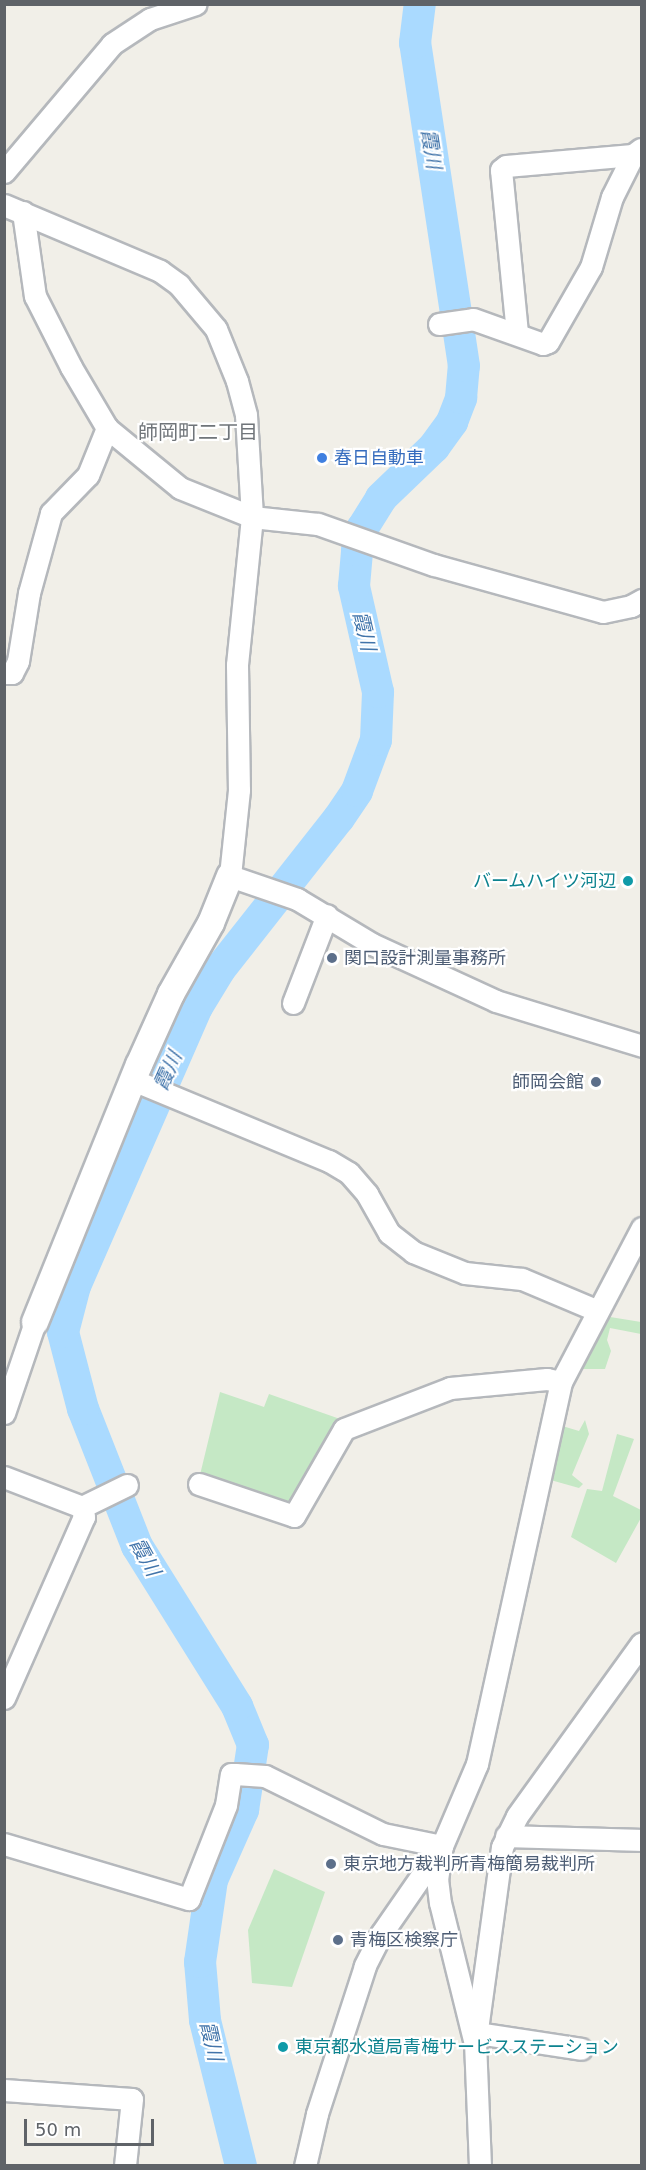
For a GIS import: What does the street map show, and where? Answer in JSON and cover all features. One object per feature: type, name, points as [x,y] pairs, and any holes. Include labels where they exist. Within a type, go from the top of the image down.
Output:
[{"type":"street","points":[[4,172],[112,44],[150,19],[196,4]]},
{"type":"street","points":[[441,324],[468,320],[517,333],[543,344],[564,318],[591,267],[612,197],[637,152]]},
{"type":"street","points":[[517,333],[501,170],[506,166],[637,152]]},
{"type":"street","points":[[14,208],[35,296],[107,428],[180,488],[252,517],[300,519],[375,541],[434,565],[603,612],[631,606],[642,600]]},
{"type":"street","points":[[4,1413],[35,1322],[140,1083],[171,994],[211,923],[230,876],[239,790],[237,665],[252,517],[246,416],[228,354],[201,308],[160,272],[14,208]]},
{"type":"street","points":[[4,673],[12,673],[18,661],[29,593],[51,513],[88,475],[107,428]]},
{"type":"street","points":[[230,876],[294,898],[327,915],[372,944],[486,997],[550,1020],[642,1046]]},
{"type":"street","points":[[293,1003],[327,915]]},
{"type":"street","points":[[140,1083],[339,1167],[367,1194],[389,1233],[413,1252],[465,1272],[522,1279],[598,1311]]},
{"type":"street","points":[[305,2166],[317,2114],[365,1966],[381,1934],[442,1846],[477,1764],[561,1382],[642,1228]]},
{"type":"street","points":[[199,1484],[294,1516],[344,1429],[450,1388],[547,1379],[561,1382]]},
{"type":"street","points":[[4,1477],[82,1507],[127,1485]]},
{"type":"street","points":[[4,1698],[84,1517],[82,1507]]},
{"type":"street","points":[[480,2166],[476,2038],[494,1891],[506,1836],[642,1643]]},
{"type":"street","points":[[4,1844],[189,1899],[226,1805],[231,1774],[235,1774],[265,1776],[375,1830],[442,1846]]},
{"type":"street","points":[[506,1836],[642,1840]]},
{"type":"street","points":[[442,1846],[437,1880],[440,1903],[476,2038]]},
{"type":"street","points":[[476,2038],[581,2049]]},
{"type":"street","points":[[4,2090],[132,2099],[125,2166]]},
{"type":"green space","points":[[604,1316],[641,1322],[641,1334],[610,1328],[607,1340],[611,1351],[605,1369],[581,1369],[579,1365]]},
{"type":"green space","points":[[220,1392],[264,1407],[269,1394],[340,1419],[293,1507],[199,1479]]},
{"type":"green space","points":[[585,1420],[589,1434],[572,1475],[583,1484],[579,1488],[547,1479],[559,1425],[579,1431]]},
{"type":"green space","points":[[617,1434],[634,1439],[613,1496],[641,1510],[642,1516],[616,1563],[571,1537],[587,1489],[602,1491]]},
{"type":"green space","points":[[274,1869],[325,1892],[292,1987],[252,1983],[248,1930]]},
{"type":"waterway","name":"霞川","points":[[241,2166],[205,2020],[200,1962],[212,1880],[243,1810],[253,1745],[237,1706],[137,1546],[83,1409],[63,1332],[75,1286],[197,1007],[220,969],[339,818],[357,791],[376,740],[378,692],[354,586],[357,550],[362,529],[381,498],[434,447],[452,422],[461,398],[464,366],[415,43],[420,4]]},
{"type":"place","name":"春日自動車","points":[[322,458]]},
{"type":"place","name":"バームハイツ河辺","points":[[628,881]]},
{"type":"place","name":"関口設計測量事務所","points":[[332,958]]},
{"type":"place","name":"師岡会館","points":[[596,1082]]},
{"type":"place","name":"東京地方裁判所青梅簡易裁判所","points":[[331,1864]]},
{"type":"place","name":"青梅区検察庁","points":[[338,1940]]},
{"type":"place","name":"東京都水道局青梅サービスステーション","points":[[283,2047]]},
{"type":"district","name":"師岡町二丁目","points":[[198,432]]}]
